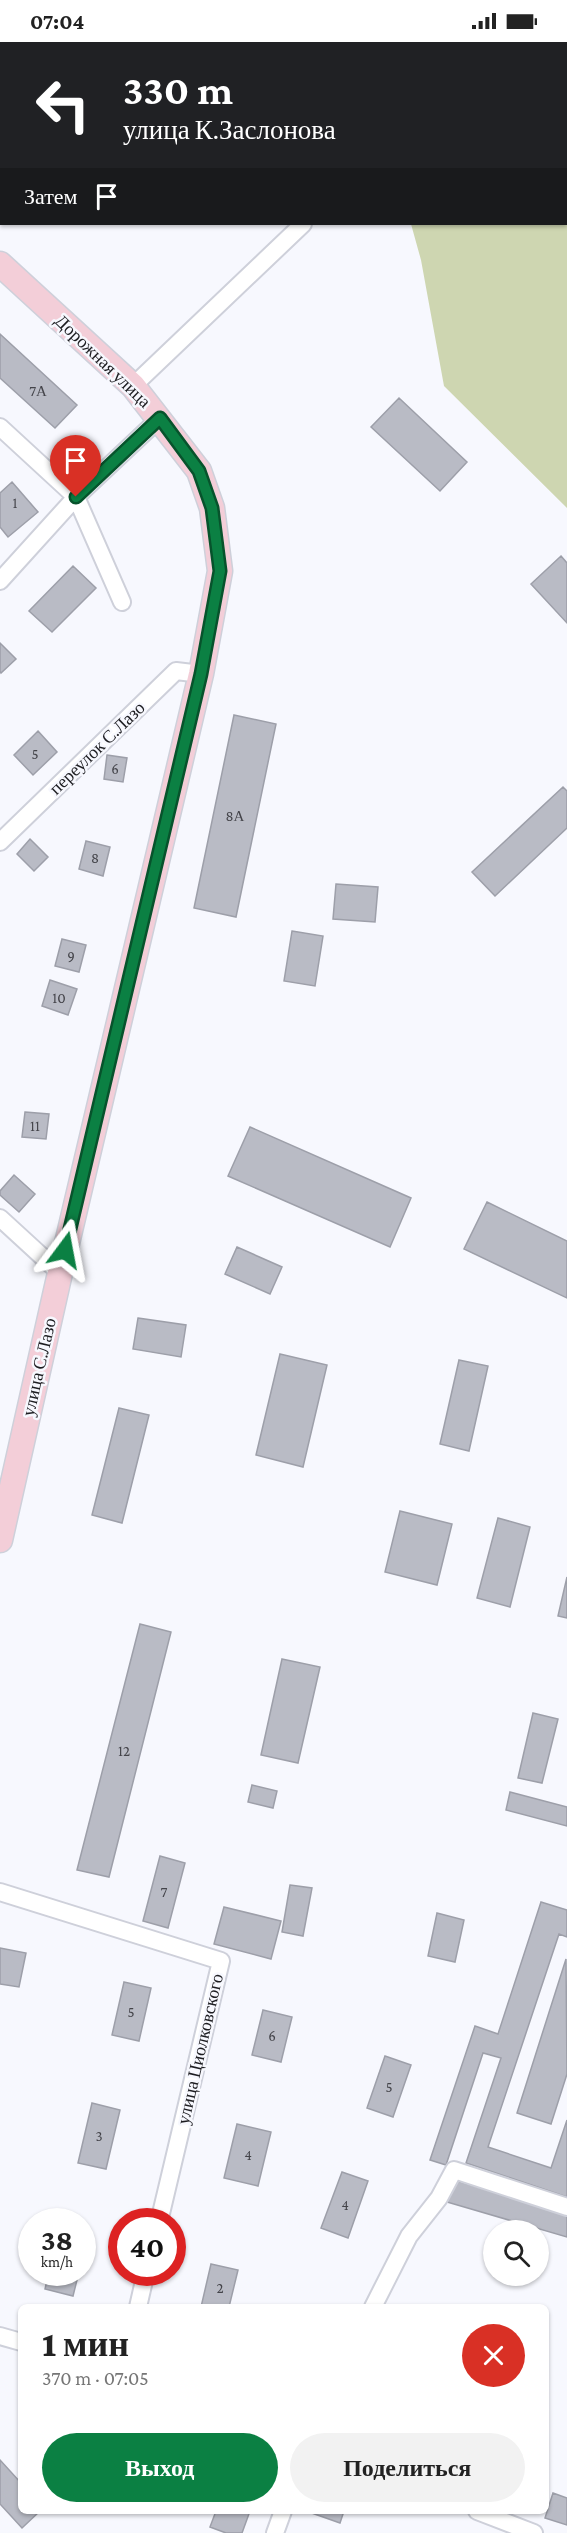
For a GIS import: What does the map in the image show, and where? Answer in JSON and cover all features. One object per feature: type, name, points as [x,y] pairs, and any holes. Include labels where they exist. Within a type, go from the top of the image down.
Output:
[{"type":"street","points":[[133,386],[302,225]]},
{"type":"street","name":"Дорожная улица","points":[[2,271],[133,386],[199,471],[212,508],[220,571],[201,674],[60,1273]]},
{"type":"street","points":[[0,581],[76,497],[160,418]]},
{"type":"street","points":[[0,427],[76,497],[122,602]]},
{"type":"street","name":"переулок С.Лазо","points":[[0,842],[176,671],[201,674]]},
{"type":"street","points":[[0,1218],[60,1273]]},
{"type":"street","name":"улица С.Лазо","points":[[2,1525],[60,1273]]},
{"type":"street","name":"улица Циолковского","points":[[0,1892],[221,1961],[162,2208]]},
{"type":"street","points":[[375,2304],[409,2236],[440,2198],[454,2170],[567,2207]]},
{"type":"street","points":[[139,2304],[143,2286]]},
{"type":"street","points":[[0,2336],[18,2341]]},
{"type":"street","points":[[275,2533],[282,2514]]},
{"type":"street","points":[[485,2514],[534,2533]]},
{"type":"green space","points":[[411,225],[567,225],[567,508],[444,386],[421,260]]},
{"type":"building","points":[[0,334],[77,405],[55,428],[0,378]]},
{"type":"building","points":[[399,398],[467,462],[440,491],[371,427]]},
{"type":"building","points":[[12,482],[38,512],[8,537],[0,527],[0,493]]},
{"type":"building","points":[[561,556],[567,563],[567,623],[531,584]]},
{"type":"building","points":[[73,566],[96,588],[52,632],[29,611]]},
{"type":"building","points":[[0,643],[16,659],[1,673],[0,671]]},
{"type":"building","points":[[234,715],[276,724],[236,917],[194,908]]},
{"type":"building","points":[[38,731],[57,752],[33,775],[14,755]]},
{"type":"building","points":[[107,755],[127,758],[123,782],[104,779]]},
{"type":"building","points":[[563,787],[567,791],[567,828],[495,896],[472,872]]},
{"type":"building","points":[[30,839],[48,857],[34,871],[17,854]]},
{"type":"building","points":[[86,841],[110,847],[103,876],[79,869]]},
{"type":"building","points":[[336,884],[378,887],[375,922],[333,919]]},
{"type":"building","points":[[292,931],[323,936],[315,986],[284,981]]},
{"type":"building","points":[[62,939],[86,945],[79,972],[55,966]]},
{"type":"building","points":[[50,980],[77,989],[68,1015],[42,1006]]},
{"type":"building","points":[[25,1112],[49,1114],[46,1139],[22,1137]]},
{"type":"building","points":[[250,1127],[411,1198],[390,1247],[228,1176]]},
{"type":"building","points":[[14,1175],[35,1194],[19,1212],[0,1195],[0,1191]]},
{"type":"building","points":[[487,1202],[567,1241],[567,1298],[464,1249]]},
{"type":"building","points":[[237,1247],[282,1267],[270,1294],[225,1274]]},
{"type":"building","points":[[138,1318],[186,1325],[181,1357],[133,1349]]},
{"type":"building","points":[[280,1354],[327,1365],[303,1467],[256,1455]]},
{"type":"building","points":[[459,1360],[488,1366],[469,1451],[440,1444]]},
{"type":"building","points":[[119,1408],[149,1415],[122,1523],[92,1515]]},
{"type":"building","points":[[400,1511],[452,1524],[437,1585],[385,1572]]},
{"type":"building","points":[[498,1518],[530,1527],[510,1607],[477,1598]]},
{"type":"building","points":[[567,1577],[567,1618],[558,1616]]},
{"type":"building","points":[[140,1624],[171,1632],[109,1877],[77,1870]]},
{"type":"building","points":[[282,1659],[320,1667],[298,1763],[261,1755]]},
{"type":"building","points":[[533,1713],[558,1719],[542,1783],[518,1778]]},
{"type":"building","points":[[252,1785],[277,1791],[273,1808],[248,1802]]},
{"type":"building","points":[[510,1792],[567,1807],[567,1826],[506,1810]]},
{"type":"building","points":[[160,1856],[185,1863],[168,1928],[143,1921]]},
{"type":"building","points":[[290,1885],[312,1888],[303,1936],[282,1932]]},
{"type":"building","points":[[541,1902],[567,1910],[567,1937],[559,1934],[488,2147],[551,2168],[567,2120],[567,2197],[466,2163],[501,2058],[483,2053],[446,2165],[430,2160],[475,2026],[498,2034]]},
{"type":"building","points":[[224,1907],[281,1921],[271,1959],[214,1944]]},
{"type":"building","points":[[437,1913],[464,1920],[455,1962],[428,1956]]},
{"type":"building","points":[[0,1948],[26,1953],[19,1987],[0,1984]]},
{"type":"building","points":[[566,1959],[567,2074],[551,2124],[517,2113]]},
{"type":"building","points":[[124,1982],[151,1988],[139,2041],[112,2035]]},
{"type":"building","points":[[263,2010],[292,2017],[281,2062],[252,2055]]},
{"type":"building","points":[[385,2056],[411,2065],[393,2117],[367,2108]]},
{"type":"building","points":[[92,2103],[120,2110],[106,2169],[78,2163]]},
{"type":"building","points":[[237,2124],[271,2132],[258,2186],[224,2178]]},
{"type":"building","points":[[342,2172],[368,2181],[348,2238],[321,2228]]},
{"type":"building","points":[[454,2180],[567,2213],[567,2237],[549,2232],[549,2220],[509,2220],[447,2202]]},
{"type":"building","points":[[211,2264],[238,2270],[230,2304],[202,2304]]},
{"type":"building","points":[[46,2286],[76,2286],[73,2296],[45,2289]]},
{"type":"building","points":[[0,2460],[18,2480],[18,2514],[37,2514],[22,2528],[0,2504]]},
{"type":"building","points":[[553,2493],[567,2498],[567,2525],[545,2518],[546,2514],[549,2514]]},
{"type":"building","points":[[215,2514],[249,2514],[242,2533],[226,2533],[210,2527]]},
{"type":"building","points":[[314,2514],[343,2514],[340,2523]]},
{"type":"route","points":[[65,1250],[201,674],[220,571],[212,508],[199,471],[160,418],[76,497]]}]
